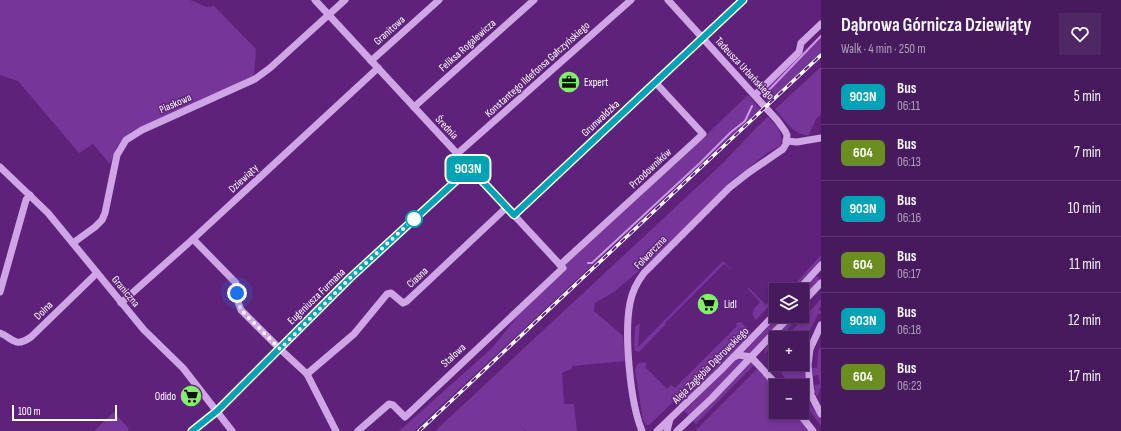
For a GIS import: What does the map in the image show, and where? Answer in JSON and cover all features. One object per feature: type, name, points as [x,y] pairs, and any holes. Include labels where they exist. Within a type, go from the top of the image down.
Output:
[{"type":"street","name":"Średnia","points":[[315,0],[561,267]]},
{"type":"street","name":"Piaskowa","points":[[73,243],[95,227],[104,217],[117,155],[126,140],[142,130],[255,79],[270,68],[345,0]]},
{"type":"street","name":"Granitowa","points":[[371,61],[439,0]]},
{"type":"street","name":"Feliksa Rogalewicza","points":[[414,107],[534,0]]},
{"type":"street","name":"Konstantego Ildefonsa Gałczyńskiego","points":[[457,154],[631,0]]},
{"type":"street","name":"Tadeusza Urbańskiego","points":[[668,0],[783,127],[786,138]]},
{"type":"street","name":"Grunwaldzka","points":[[514,215],[743,0]]},
{"type":"street","points":[[755,95],[799,52],[801,43],[821,24]]},
{"type":"street","name":"Dziewiąty","points":[[121,303],[193,239],[378,68]]},
{"type":"street","name":"Przodowników","points":[[561,267],[703,134],[655,82]]},
{"type":"street","points":[[786,138],[797,142],[821,138]]},
{"type":"street","name":"Folwarczna","points":[[642,431],[637,415],[628,349],[629,310],[635,288],[644,273],[729,188],[782,150],[785,146],[786,138]]},
{"type":"street","name":"Graniczna","points":[[0,167],[48,213],[144,330],[183,368],[232,431]]},
{"type":"street","name":"Eugeniusza Furmana","points":[[192,431],[217,411],[350,278],[470,168]]},
{"type":"street","points":[[0,292],[26,200],[30,195]]},
{"type":"street","name":"Ciasna","points":[[307,374],[354,334],[387,294],[391,293],[403,303],[407,302],[507,207]]},
{"type":"street","points":[[193,239],[236,283],[238,302],[241,310],[307,374],[336,431]]},
{"type":"street","points":[[806,283],[817,274],[821,265]]},
{"type":"street","name":"Stalowa","points":[[358,431],[389,404],[393,405],[405,417],[561,267]]},
{"type":"street","name":"Dolna","points":[[0,333],[16,343],[20,344],[24,342],[30,338],[97,273]]},
{"type":"street","points":[[809,296],[821,283]]},
{"type":"street","name":"Aleja Zagłębia Dąbrowskiego","points":[[657,431],[734,358],[769,320]]},
{"type":"street","name":"Aleja Zagłębia Dąbrowskiego","points":[[677,431],[712,398],[783,323]]},
{"type":"street","points":[[821,325],[810,349],[808,358],[813,400],[821,414]]},
{"type":"street","points":[[734,358],[740,355],[751,357],[759,363],[772,379]]},
{"type":"street","points":[[667,431],[670,419]]},
{"type":"street","points":[[804,419],[813,431]]},
{"type":"shaded area","points":[[0,0],[190,0],[207,7],[214,6],[256,49],[254,76],[131,132],[117,146],[110,164],[93,144],[79,153],[18,81],[0,75]]},
{"type":"shaded area","points":[[821,34],[821,52],[768,102],[761,94]]},
{"type":"shaded area","points":[[821,67],[821,114],[816,119],[809,135],[804,135],[794,130],[775,109]]},
{"type":"shaded area","points":[[748,95],[760,109],[414,431],[399,431],[492,348],[517,317],[546,286],[566,270],[566,261],[699,141],[706,137],[709,132]]},
{"type":"shaded area","points":[[768,117],[781,133],[780,146],[767,153],[729,183],[660,253],[614,292],[595,303],[594,311],[623,336],[625,361],[572,366],[572,369],[562,373],[564,404],[574,404],[577,431],[435,431],[723,163]]},
{"type":"shaded area","points":[[821,255],[821,260],[799,283],[796,283]]},
{"type":"shaded area","points":[[723,261],[733,271],[724,264],[665,323],[666,324],[639,352],[635,351],[635,327],[640,323],[638,347]]},
{"type":"shaded area","points":[[815,276],[818,277],[819,280],[809,291],[808,283]]},
{"type":"shaded area","points":[[749,288],[766,305],[769,302],[769,306],[756,320],[753,313],[760,302],[748,289]]},
{"type":"shaded area","points":[[821,299],[821,306],[818,309],[821,311],[821,314],[818,314],[809,332],[791,331],[799,323],[809,323],[809,312]]},
{"type":"shaded area","points":[[741,322],[748,329],[649,425],[646,425],[643,420],[635,370],[637,365],[642,363],[647,364],[645,367],[667,389],[671,385],[675,388],[737,326],[736,323]]},
{"type":"shaded area","points":[[771,323],[779,323],[771,331],[769,331],[769,333],[749,354],[744,352]]},
{"type":"shaded area","points":[[788,323],[794,323],[786,331],[780,331]]},
{"type":"shaded area","points":[[751,330],[750,336],[679,406],[677,403],[713,370]]},
{"type":"shaded area","points":[[769,343],[769,349],[764,354],[766,349]]},
{"type":"shaded area","points":[[820,347],[821,386],[818,395],[816,396],[814,385],[820,384],[818,375],[813,376],[812,368],[817,368]]},
{"type":"shaded area","points":[[745,359],[689,416],[684,411],[735,361]]},
{"type":"shaded area","points":[[752,363],[755,364],[696,424],[693,421]]},
{"type":"shaded area","points":[[757,369],[769,381],[769,419],[799,419],[808,431],[695,431]]},
{"type":"shaded area","points":[[780,371],[806,371],[806,379],[786,379]]},
{"type":"shaded area","points":[[809,402],[821,420],[821,426],[809,410]]},
{"type":"shaded area","points":[[114,412],[129,429],[127,431],[94,431]]},
{"type":"waterway","points":[[767,92],[821,36]]},
{"type":"waterway","points":[[588,263],[592,263],[701,162],[731,132],[745,121],[752,106]]},
{"type":"railway","points":[[419,431],[821,55]]},
{"type":"bus line","name":"903N","points":[[192,431],[217,411],[350,278],[470,168],[514,215],[743,0]]},
{"type":"place","name":"Expert","points":[[569,82]]},
{"type":"place","name":"Lidl","points":[[708,304]]},
{"type":"place","name":"Odido","points":[[191,396]]},
{"type":"route","points":[[237,293],[241,310],[280,349],[293,334],[350,278],[416,217],[414,219]]}]
